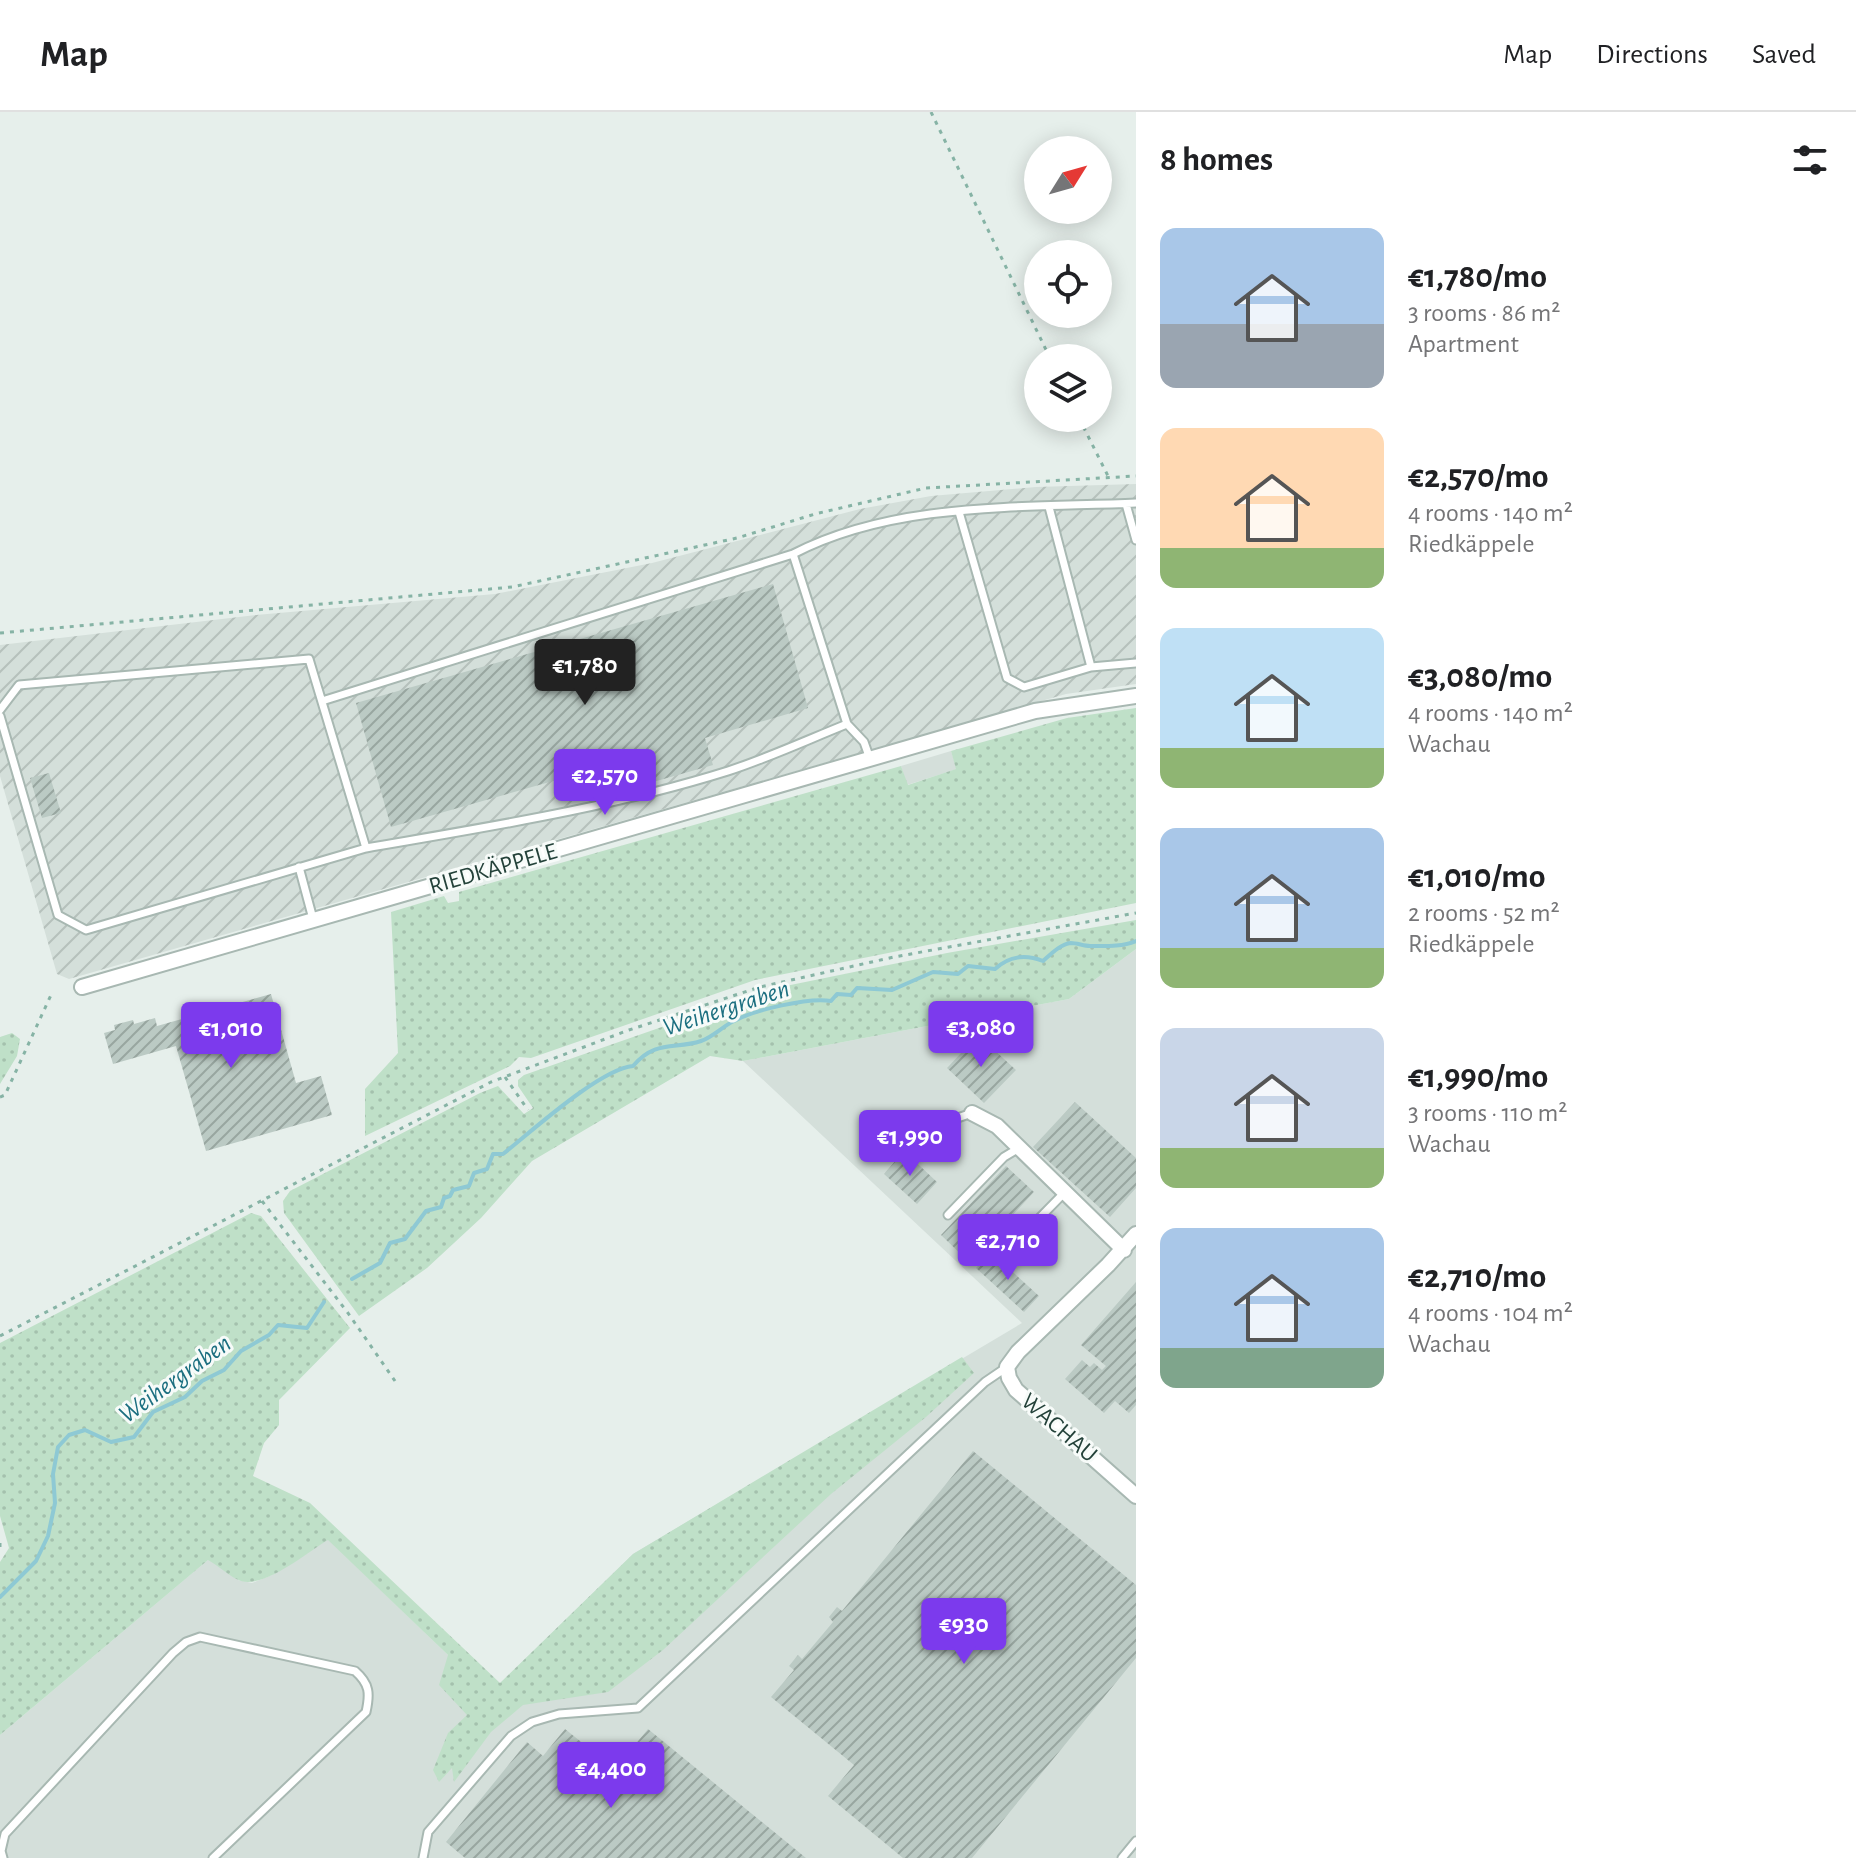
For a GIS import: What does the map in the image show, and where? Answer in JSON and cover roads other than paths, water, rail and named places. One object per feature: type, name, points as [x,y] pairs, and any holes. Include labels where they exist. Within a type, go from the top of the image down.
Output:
[{"type":"street","name":"RIEDKÄPPELE","points":[[82,987],[1035,711],[1136,696]]},
{"type":"street","points":[[972,1113],[997,1126],[1124,1250]]},
{"type":"street","name":"WACHAU","points":[[1136,1234],[1124,1250],[1027,1342],[1007,1367],[1016,1390],[1136,1496]]},
{"type":"lane","points":[[322,701],[793,554],[823,538],[894,518],[1136,503]]},
{"type":"lane","points":[[1126,504],[1136,540]]},
{"type":"lane","points":[[1049,507],[1091,667]]},
{"type":"lane","points":[[959,512],[1007,678],[1024,687],[1091,667],[1136,663]]},
{"type":"lane","points":[[793,554],[847,724],[864,742],[870,759]]},
{"type":"lane","points":[[0,710],[19,685],[309,659],[366,848]]},
{"type":"lane","points":[[0,716],[58,915],[86,930],[366,848],[654,792],[731,770],[847,724]]},
{"type":"lane","points":[[299,867],[314,920]]},
{"type":"lane","points":[[924,1142],[943,1123],[972,1113]]},
{"type":"lane","points":[[948,1215],[1004,1157],[1019,1148]]},
{"type":"lane","points":[[1011,1247],[1065,1192]]},
{"type":"lane","points":[[423,1858],[428,1832],[511,1736],[532,1722],[559,1714],[638,1708],[985,1382],[1007,1367]]},
{"type":"lane","points":[[3,1858],[1,1851],[5,1834],[186,1642],[200,1637],[355,1671],[365,1680],[370,1694],[366,1712],[213,1858]]},
{"type":"lane","points":[[1122,1858],[1136,1841]]},
{"type":"waterway","name":"Weihergraben","points":[[352,1279],[380,1263],[390,1243],[405,1239],[426,1211],[441,1207],[444,1198],[450,1196],[453,1190],[469,1186],[474,1173],[487,1169],[493,1154],[503,1154],[585,1089],[619,1070],[633,1066],[650,1052],[701,1041],[743,1017],[782,1005],[831,1001],[837,994],[851,995],[857,988],[892,990],[933,972],[958,974],[968,966],[995,969],[1006,961],[1030,957],[1043,961],[1071,943],[1107,946],[1136,941]]},
{"type":"waterway","name":"Weihergraben","points":[[0,1597],[36,1561],[48,1536],[55,1503],[53,1474],[58,1447],[69,1435],[85,1430],[111,1442],[134,1437],[153,1412],[185,1397],[202,1381],[224,1370],[241,1351],[269,1335],[278,1325],[307,1328],[324,1302]]}]
